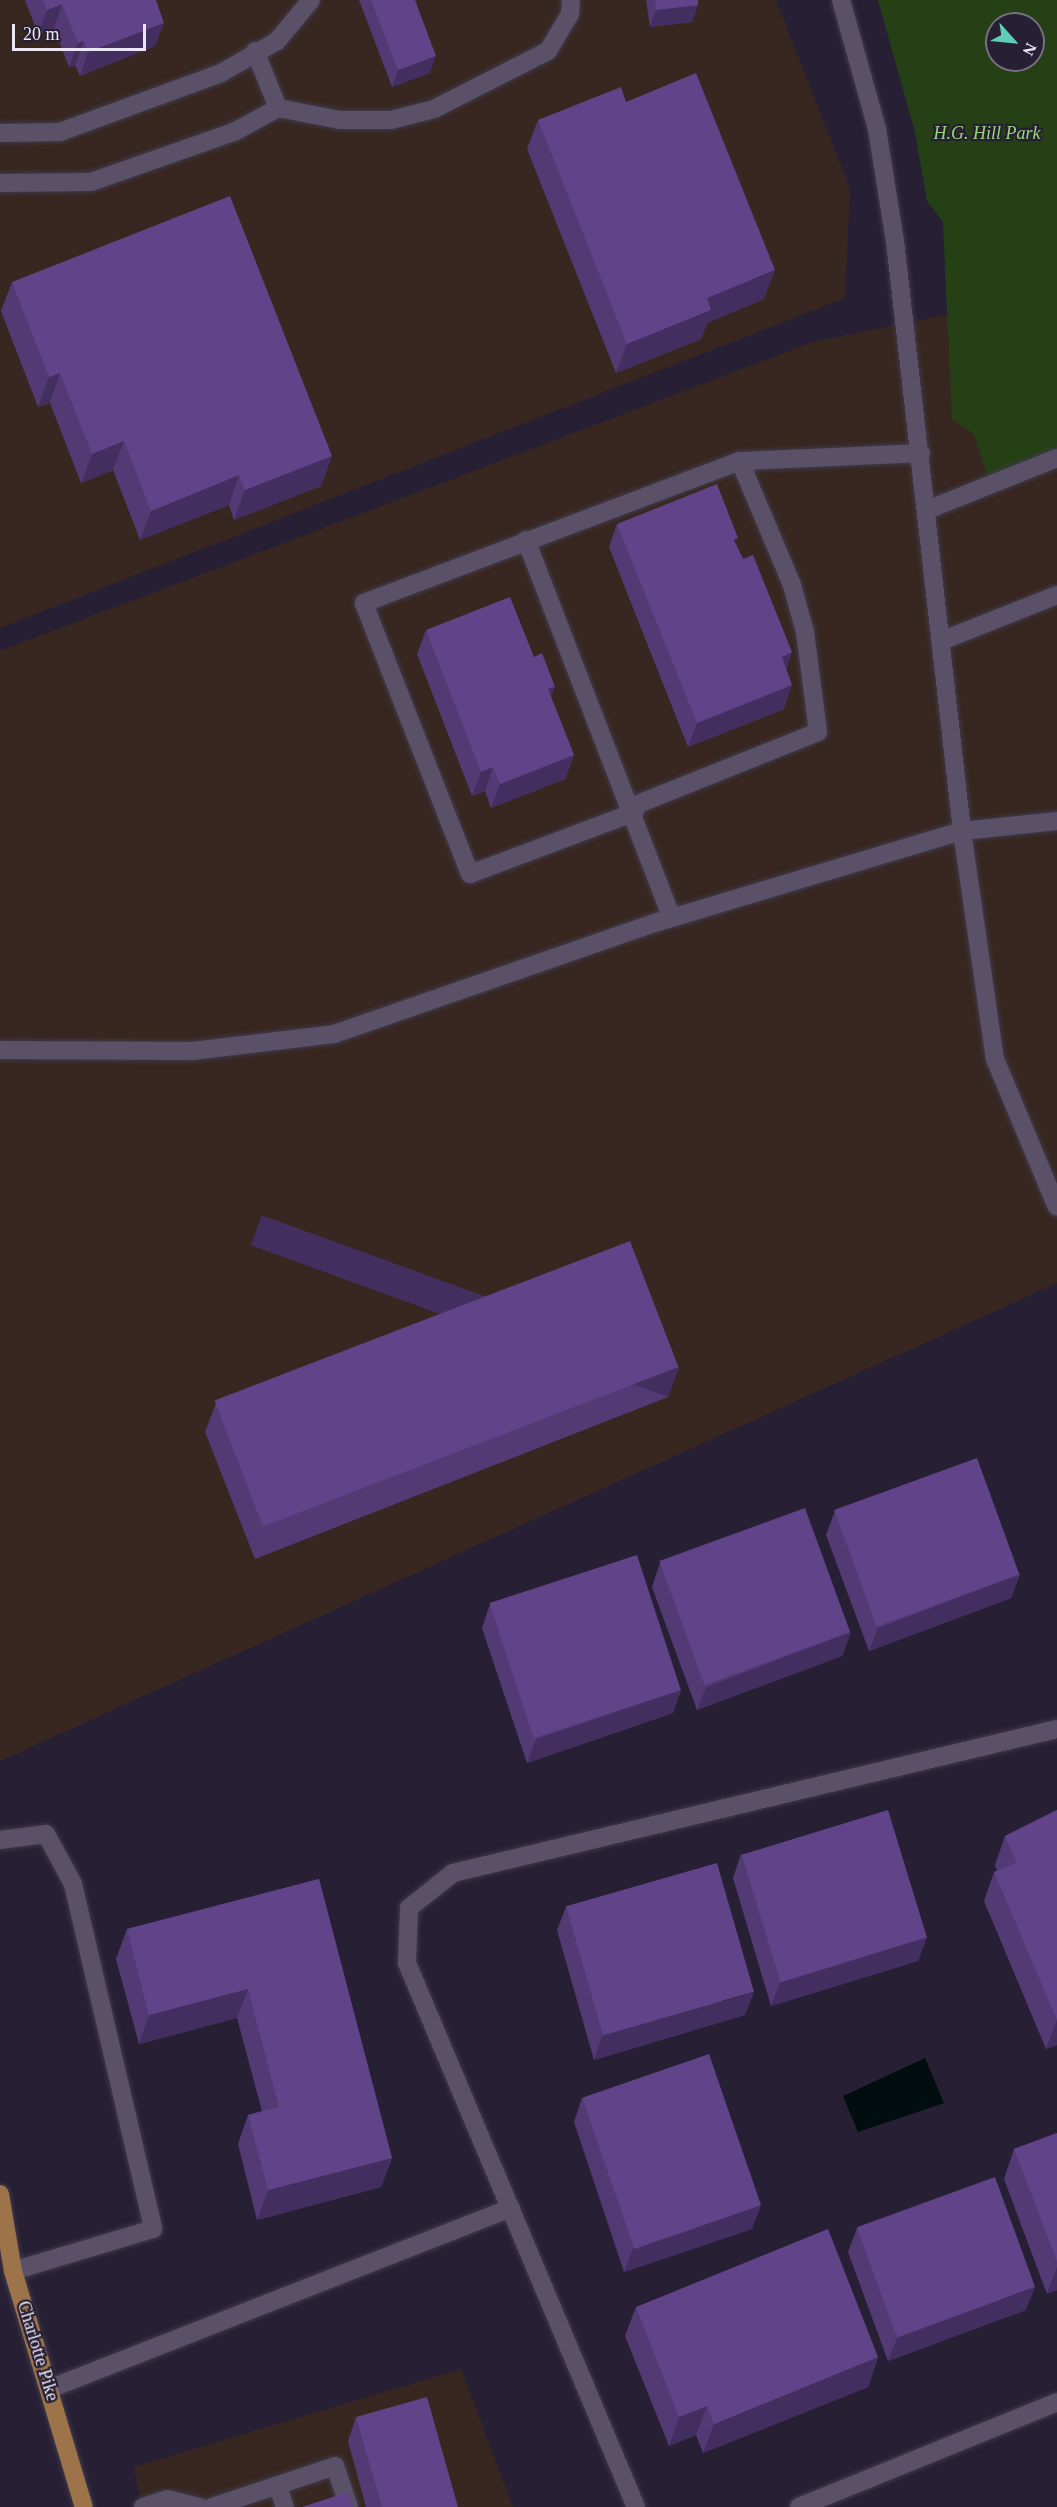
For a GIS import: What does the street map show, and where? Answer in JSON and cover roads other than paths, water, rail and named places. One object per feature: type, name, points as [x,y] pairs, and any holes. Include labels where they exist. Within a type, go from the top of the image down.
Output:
[{"type":"main road","name":"Charlotte Pike","points":[[0,2194],[8,2267],[49,2389],[84,2507]]},
{"type":"street","points":[[0,133],[60,132],[221,73],[255,51],[277,41],[311,0]]},
{"type":"street","points":[[0,183],[91,182],[234,132],[278,108],[350,120],[392,120],[434,109],[548,51],[570,14],[571,0]]},
{"type":"street","points":[[841,0],[877,129],[921,453],[962,831],[995,1059],[1057,1207]]},
{"type":"street","points":[[255,51],[278,108]]},
{"type":"street","points":[[740,460],[792,585],[805,632],[818,732],[470,874],[364,603],[740,460],[921,453]]},
{"type":"street","points":[[927,510],[1057,458]]},
{"type":"street","points":[[526,540],[634,809],[672,918]]},
{"type":"street","points":[[941,641],[1057,596]]},
{"type":"street","points":[[0,1050],[192,1051],[334,1034],[672,918],[962,831],[1057,821]]},
{"type":"street","points":[[636,2507],[407,1963],[409,1908],[453,1873],[1057,1729]]},
{"type":"street","points":[[0,1840],[46,1834],[73,1884],[153,2229],[8,2267]]},
{"type":"street","points":[[49,2389],[511,2208]]},
{"type":"street","points":[[799,2507],[1057,2402]]},
{"type":"street","points":[[212,2507],[335,2466],[349,2507]]},
{"type":"street","points":[[278,2486],[285,2507]]},
{"type":"street","points":[[142,2507],[167,2499],[200,2507]]},
{"type":"park label","name":"H.G. Hill Park","points":[[987,133]]}]
